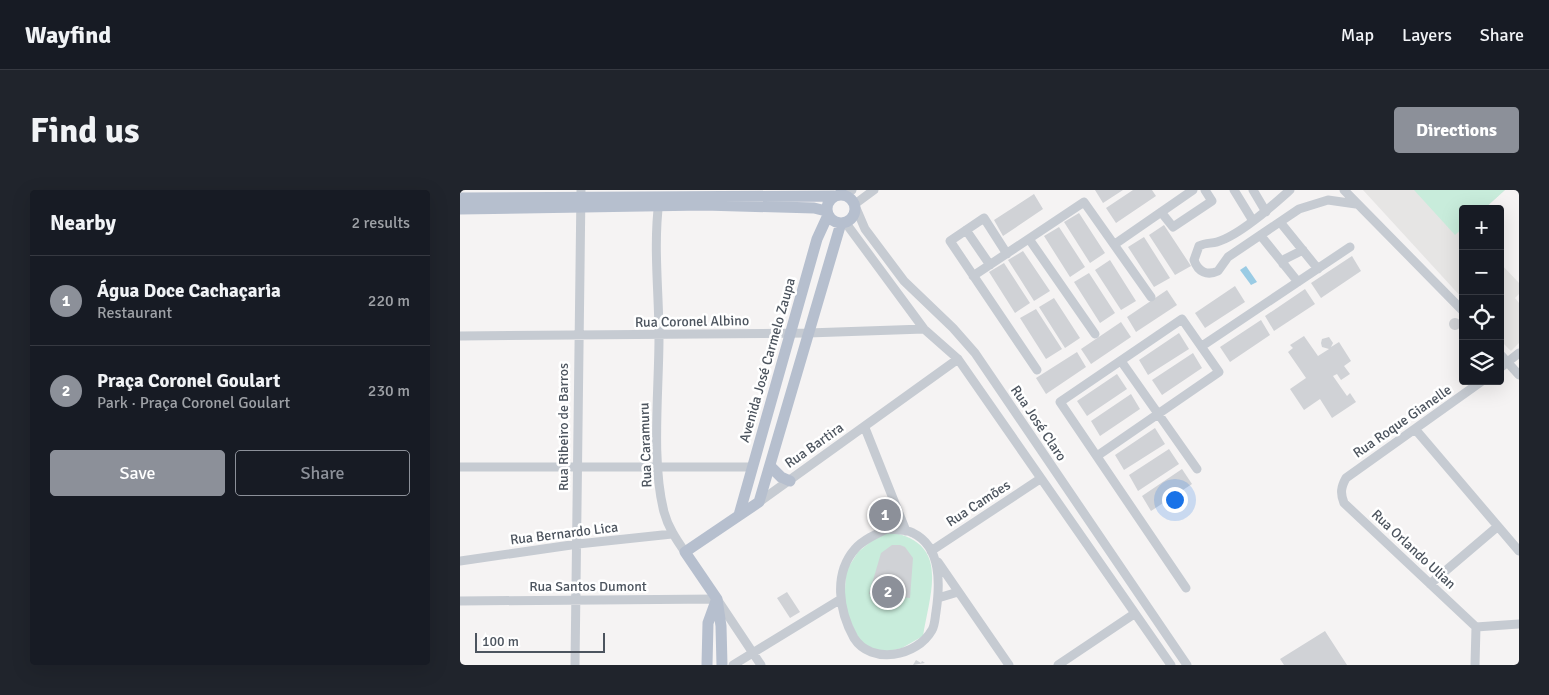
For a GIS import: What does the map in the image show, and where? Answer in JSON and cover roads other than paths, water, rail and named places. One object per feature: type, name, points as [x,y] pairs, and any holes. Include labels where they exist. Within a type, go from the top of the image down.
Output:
[{"type":"main road","points":[[827,213],[828,202],[842,193]]},
{"type":"main road","points":[[460,198],[581,198],[659,201],[703,197],[842,193],[855,206],[853,217],[843,223],[808,333],[759,502]]},
{"type":"main road","points":[[703,197],[814,208],[827,213],[833,221],[843,223]]},
{"type":"main road","points":[[460,210],[581,198]]},
{"type":"main road","name":"Avenida José Carmelo Zaupa","points":[[739,515],[817,239],[827,213]]},
{"type":"main road","points":[[770,466],[790,481]]},
{"type":"main road","name":"Rua Bartira","points":[[685,552],[759,502]]},
{"type":"main road","name":"Rua Caramuru","points":[[685,552],[717,599]]},
{"type":"main road","points":[[707,665],[708,623],[717,599]]},
{"type":"main road","points":[[717,599],[721,626],[722,665]]},
{"type":"street","points":[[855,206],[874,190]]},
{"type":"street","points":[[1115,244],[1193,190]]},
{"type":"street","points":[[1161,212],[1173,227],[1212,201],[1205,190]]},
{"type":"street","points":[[1247,190],[1236,193],[1253,221]]},
{"type":"street","points":[[1253,190],[1266,212]]},
{"type":"street","points":[[1290,190],[1253,221],[1216,243],[1208,242],[1199,246],[1194,255],[1196,265],[1203,272],[1218,271],[1228,257],[1299,209],[1328,200],[1356,204]]},
{"type":"street","points":[[1344,190],[1459,307]]},
{"type":"street","name":"Rua Ribeiro de Barros","points":[[575,665],[578,544],[576,467],[581,198]]},
{"type":"street","name":"Rua Caramuru","points":[[659,201],[657,242],[659,335],[658,467],[664,511],[672,534],[685,552]]},
{"type":"street","points":[[973,276],[1084,202],[1150,297]]},
{"type":"street","name":"Rua José Claro","points":[[855,206],[865,229],[904,281],[953,328],[975,353],[1187,665]]},
{"type":"street","points":[[1007,254],[984,218],[950,241],[1037,370]]},
{"type":"street","points":[[1280,222],[1318,268]]},
{"type":"street","points":[[843,223],[924,329],[958,359],[1171,665]]},
{"type":"street","points":[[966,230],[990,265]]},
{"type":"street","points":[[1261,236],[1298,282]]},
{"type":"street","points":[[1029,239],[1095,334]]},
{"type":"street","points":[[1202,346],[1350,247]]},
{"type":"street","points":[[1283,264],[1285,259],[1303,250]]},
{"type":"street","points":[[1097,456],[1220,372],[1182,319],[1060,402],[1186,588]]},
{"type":"street","name":"Rua Coronel Albino","points":[[460,336],[808,333],[924,329]]},
{"type":"street","points":[[1519,352],[1504,366],[1519,375]]},
{"type":"street","name":"Rua Bartira","points":[[759,502],[865,428],[958,359]]},
{"type":"street","points":[[1121,361],[1197,469]]},
{"type":"street","name":"Rua Roque Gianelle","points":[[1341,487],[1346,478],[1476,385]]},
{"type":"street","points":[[865,428],[906,531]]},
{"type":"street","points":[[1415,429],[1519,551]]},
{"type":"street","points":[[460,467],[753,467]]},
{"type":"street","name":"Rua Camões","points":[[932,554],[1040,479]]},
{"type":"street","name":"Rua Orlando Ulian","points":[[1341,487],[1341,496],[1344,503],[1476,627]]},
{"type":"street","points":[[1430,584],[1497,527]]},
{"type":"street","points":[[932,554],[938,573],[938,598],[933,628],[927,637],[898,655],[880,661],[868,654],[857,644],[841,610],[843,569],[855,549],[871,536],[887,529],[906,531],[914,533],[932,554],[1009,665]]},
{"type":"street","name":"Rua Bernardo Lica","points":[[460,561],[578,544],[672,534]]},
{"type":"street","points":[[938,598],[958,592]]},
{"type":"street","name":"Rua Caramuru","points":[[717,599],[761,665]]},
{"type":"street","name":"Rua Santos Dumont","points":[[460,601],[717,599]]},
{"type":"street","points":[[733,665],[841,599]]},
{"type":"street","points":[[1058,665],[1134,614]]},
{"type":"street","points":[[1475,665],[1476,627],[1519,624]]},
{"type":"water","points":[[1246,266],[1257,282],[1251,285],[1240,270]]},
{"type":"place","name":"Água Doce Cachaçaria","points":[[885,515]]},
{"type":"place","name":"Praça Coronel Goulart","points":[[888,592]]}]
